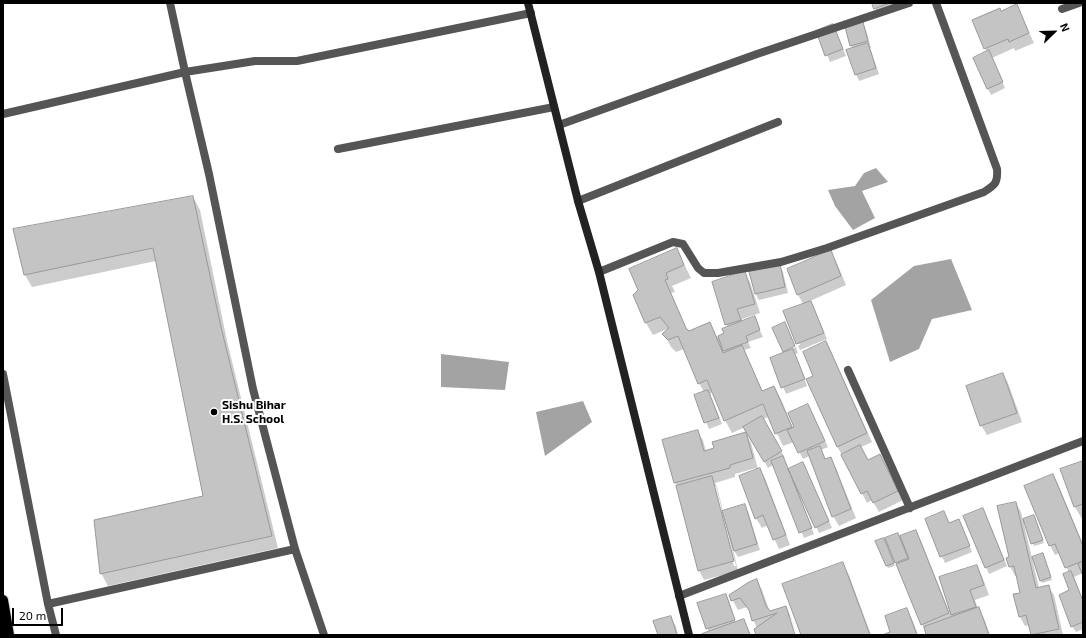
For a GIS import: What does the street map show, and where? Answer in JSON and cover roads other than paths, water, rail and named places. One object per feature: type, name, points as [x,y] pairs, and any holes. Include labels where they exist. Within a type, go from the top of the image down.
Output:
[{"type":"main road","points":[[3,600],[9,635]]},
{"type":"street","points":[[170,3],[209,174],[253,389],[295,549],[324,635]]},
{"type":"street","points":[[528,3],[578,201],[599,272],[689,635]]},
{"type":"street","points":[[559,125],[757,54],[908,3]]},
{"type":"street","points":[[599,272],[674,242],[683,244],[698,268],[704,273],[718,273],[781,262],[827,248],[984,192],[993,187],[996,182],[996,169],[936,3]]},
{"type":"street","points":[[1062,9],[1079,3]]},
{"type":"street","points":[[3,114],[185,72],[255,61],[297,61],[531,13]]},
{"type":"street","points":[[338,149],[554,107]]},
{"type":"street","points":[[578,201],[778,122]]},
{"type":"street","points":[[848,370],[910,508]]},
{"type":"street","points":[[3,374],[48,604],[56,635]]},
{"type":"street","points":[[679,596],[1083,441]]},
{"type":"street","points":[[48,604],[295,549]]},
{"type":"place","name":"Sishu Bihar H.S. School","points":[[214,412]]}]
